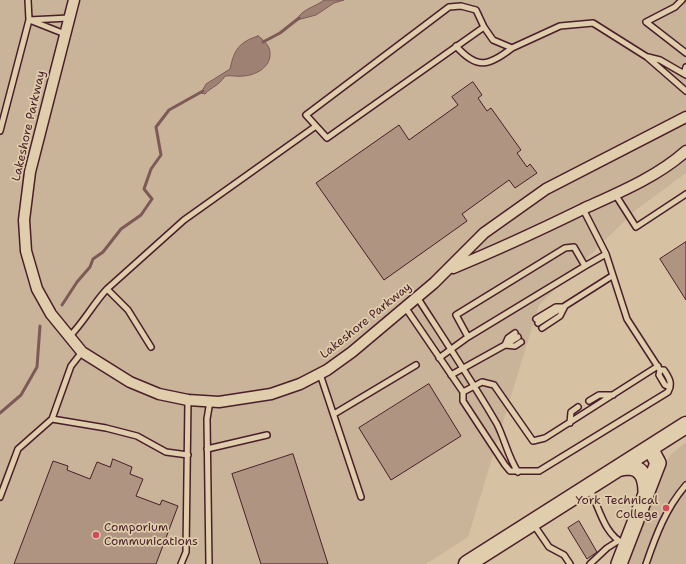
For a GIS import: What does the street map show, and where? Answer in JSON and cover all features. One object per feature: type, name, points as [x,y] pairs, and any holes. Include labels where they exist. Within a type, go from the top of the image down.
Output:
[{"type":"main road","points":[[467,564],[686,425]]},
{"type":"street","name":"Lakeshore Parkway","points":[[74,0],[30,172],[24,220],[26,251],[37,290],[50,314],[82,352],[130,382],[159,394],[188,400],[219,402],[271,394],[300,384],[320,374],[352,352],[449,270],[484,233],[546,189],[686,117]]},
{"type":"street","name":"Lakeshore Parkway","points":[[449,270],[496,250],[615,194],[673,162],[686,151]]},
{"type":"street","points":[[619,564],[622,542],[646,493],[658,463],[650,448]]},
{"type":"street","points":[[619,468],[633,468],[640,472],[645,481],[646,493]]},
{"type":"lane","points":[[0,131],[29,20],[28,0]]},
{"type":"lane","points":[[682,0],[676,7],[646,22],[686,53]]},
{"type":"lane","points":[[484,27],[327,138],[306,115],[449,7],[461,6],[476,10],[484,27],[493,40],[512,48]]},
{"type":"lane","points":[[29,20],[69,18]]},
{"type":"lane","points":[[29,20],[65,34]]},
{"type":"lane","points":[[456,46],[464,56],[474,62],[487,63],[497,59],[512,48],[560,26],[593,23],[647,57],[686,91]]},
{"type":"lane","points":[[647,57],[660,60],[685,75],[686,67]]},
{"type":"lane","points":[[69,337],[81,325],[96,301],[107,289],[184,220],[316,126]]},
{"type":"lane","points":[[615,194],[636,227],[686,194]]},
{"type":"lane","points":[[405,307],[463,392],[463,400],[505,465],[510,471],[539,471],[668,392],[670,387],[671,380],[664,370],[659,368],[627,319],[606,254],[583,209]]},
{"type":"lane","points":[[468,337],[456,315],[565,248],[574,247],[585,266]]},
{"type":"lane","points":[[440,358],[468,337],[606,254]]},
{"type":"lane","points":[[537,321],[565,306],[612,276]]},
{"type":"lane","points":[[107,289],[128,310],[151,347]]},
{"type":"lane","points":[[417,297],[502,433],[509,458],[518,472]]},
{"type":"lane","points":[[542,328],[560,316],[565,306]]},
{"type":"lane","points":[[505,345],[508,338],[517,335]]},
{"type":"lane","points":[[451,375],[505,345],[515,346],[521,342]]},
{"type":"lane","points":[[0,497],[18,449],[52,419],[70,366],[82,352]]},
{"type":"lane","points":[[334,414],[416,365]]},
{"type":"lane","points":[[463,392],[482,382],[494,385],[533,441],[545,438],[659,368]]},
{"type":"lane","points":[[320,374],[361,497]]},
{"type":"lane","points":[[589,401],[599,395],[614,395]]},
{"type":"lane","points":[[181,564],[186,552],[188,400]]},
{"type":"lane","points":[[209,564],[207,419],[210,402]]},
{"type":"lane","points":[[570,423],[571,412],[578,407]]},
{"type":"lane","points":[[52,419],[106,428],[137,436],[166,452],[188,455]]},
{"type":"lane","points":[[207,449],[267,435]]},
{"type":"lane","points":[[646,564],[657,531],[676,496],[686,484]]},
{"type":"lane","points":[[589,487],[603,521],[622,542],[607,548],[590,564]]},
{"type":"lane","points":[[533,523],[549,547],[564,555],[570,564]]},
{"type":"shaded area","points":[[0,0],[686,0],[686,173],[636,210],[539,305],[468,537],[426,564],[0,564]]},
{"type":"shaded area","points":[[324,0],[344,0],[334,3],[316,15],[297,20],[302,13]]},
{"type":"shaded area","points":[[258,36],[266,43],[270,50],[270,58],[262,69],[249,75],[225,76],[205,94],[201,93],[206,84],[230,69],[233,57],[242,44]]},
{"type":"shaded area","name":"York Technical College","points":[[686,442],[686,564],[623,564],[670,455]]},
{"type":"building","points":[[473,82],[482,95],[478,98],[487,111],[491,108],[521,150],[517,153],[527,167],[530,164],[537,173],[515,188],[509,180],[462,214],[467,221],[384,280],[316,183],[399,125],[409,140],[458,105],[452,97]]},
{"type":"building","points":[[686,242],[686,300],[660,259]]},
{"type":"building","points":[[429,384],[461,436],[391,480],[359,428]]},
{"type":"building","points":[[293,454],[328,564],[261,564],[232,474]]},
{"type":"building","name":"Comporium Communications","points":[[113,459],[132,467],[130,474],[143,479],[136,496],[160,505],[162,500],[178,506],[156,564],[14,564],[53,461],[68,466],[67,470],[90,479],[97,462],[110,467]]},
{"type":"building","points":[[579,521],[597,552],[587,559],[568,528]]},
{"type":"waterway","points":[[263,42],[280,33],[299,18]]},
{"type":"waterway","points":[[62,305],[77,282],[90,267],[93,259],[103,252],[121,229],[141,215],[152,199],[144,189],[151,169],[161,155],[156,127],[169,110],[203,91]]},
{"type":"waterway","points":[[0,413],[21,395],[37,367],[40,326]]},
{"type":"place","name":"York Technical College","points":[[666,508]]},
{"type":"place","name":"Comporium Communications","points":[[96,535]]}]
